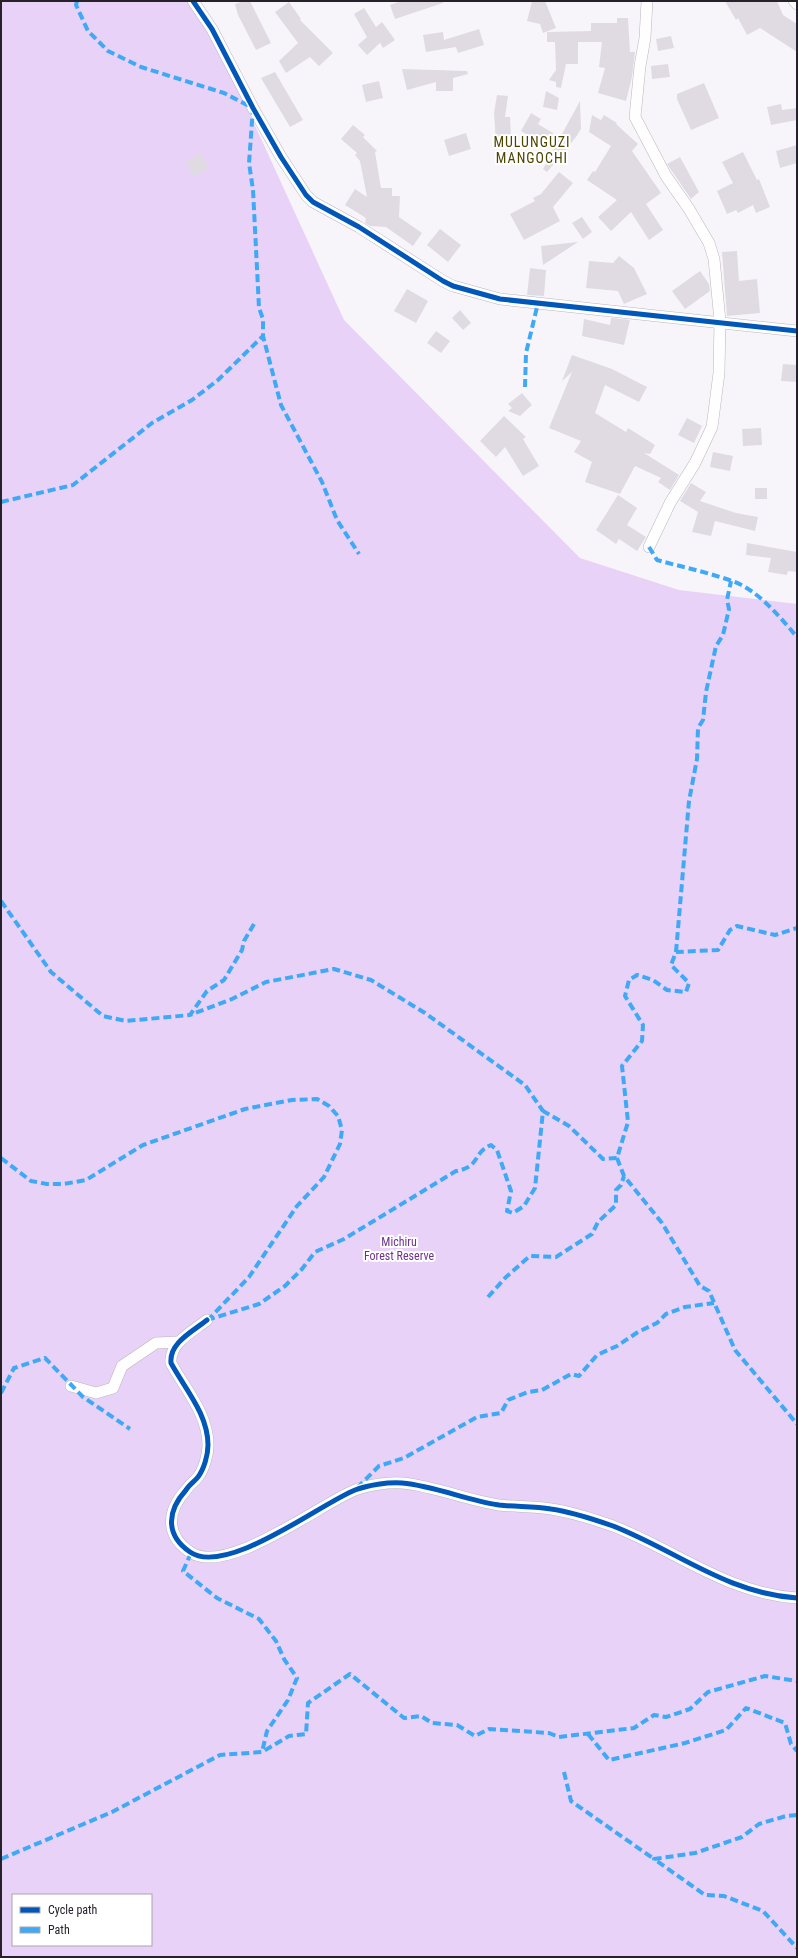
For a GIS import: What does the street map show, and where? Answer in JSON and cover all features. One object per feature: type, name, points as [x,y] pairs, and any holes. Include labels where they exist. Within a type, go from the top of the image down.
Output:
[{"type":"street","points":[[193,1],[212,29],[253,108],[281,157],[306,195],[313,202],[359,227],[425,270],[453,286],[500,299],[720,321],[797,331]]},
{"type":"street","points":[[647,1],[645,38],[640,66],[635,117],[666,176],[689,209],[709,243],[714,259],[720,321],[719,373],[712,427],[695,463],[670,503],[649,547]]},
{"type":"street","points":[[794,1],[797,4]]},
{"type":"street","points":[[207,1320],[179,1342],[174,1347],[170,1356],[171,1363],[196,1404],[206,1428],[208,1446],[204,1465],[198,1477],[176,1502],[173,1511],[171,1530],[175,1537],[191,1553],[210,1557],[246,1548],[288,1528],[355,1490],[375,1485],[401,1483],[500,1505],[552,1509],[580,1516],[614,1526],[721,1580],[743,1589],[774,1597],[797,1598]]},
{"type":"street","points":[[71,1386],[96,1393],[113,1388],[122,1366],[156,1343],[179,1342]]},
{"type":"green space","name":"Michiru Forest Reserve","points":[[1,1],[198,1],[344,320],[580,558],[679,590],[797,604],[797,1957],[1,1957]]},
{"type":"building","points":[[250,1],[271,43],[256,50],[238,15],[235,4]]},
{"type":"building","points":[[401,1],[443,1],[443,3],[395,19],[390,5]]},
{"type":"building","points":[[532,1],[545,1],[556,28],[543,33],[540,24],[527,21]]},
{"type":"building","points":[[725,1],[777,1],[783,15],[797,24],[797,52],[760,28],[747,35],[738,18],[736,20]]},
{"type":"building","points":[[289,2],[301,19],[300,20],[333,53],[319,66],[310,57],[286,73],[279,61],[298,43],[275,12]]},
{"type":"building","points":[[364,8],[376,27],[382,22],[395,40],[383,48],[380,43],[367,55],[358,45],[367,37],[354,14]]},
{"type":"building","points":[[617,18],[628,18],[630,52],[635,52],[632,77],[626,101],[598,93],[605,68],[599,67],[602,42],[578,42],[578,64],[566,64],[561,88],[556,87],[556,82],[549,80],[556,70],[555,42],[547,42],[547,32],[591,31],[591,23],[617,23]]},
{"type":"building","points":[[479,29],[484,45],[458,53],[456,47],[426,52],[423,35],[443,32],[444,40]]},
{"type":"building","points":[[671,36],[674,48],[658,51],[656,39]]},
{"type":"building","points":[[668,64],[670,77],[652,79],[651,66]]},
{"type":"building","points":[[402,69],[467,71],[468,74],[453,78],[453,91],[436,91],[436,82],[407,90]]},
{"type":"building","points":[[275,72],[303,120],[290,127],[261,78]]},
{"type":"building","points":[[379,81],[383,98],[366,102],[362,85]]},
{"type":"building","points":[[704,83],[719,118],[691,130],[677,99],[677,94]]},
{"type":"building","points":[[546,91],[559,98],[557,110],[543,107]]},
{"type":"building","points":[[497,95],[508,96],[505,117],[510,117],[511,138],[503,138],[502,143],[496,143],[494,113]]},
{"type":"building","points":[[580,101],[581,129],[547,172],[543,169]]},
{"type":"building","points":[[781,104],[782,110],[797,108],[797,120],[771,125],[767,107]]},
{"type":"building","points":[[531,113],[541,119],[538,124],[553,133],[550,148],[521,131]]},
{"type":"building","points":[[592,115],[601,120],[604,115],[617,123],[616,124],[638,144],[632,151],[661,193],[646,204],[663,230],[649,240],[631,212],[611,231],[598,217],[617,200],[587,180],[593,171],[595,172],[611,146],[589,132]]},
{"type":"building","points":[[353,125],[365,135],[363,137],[377,151],[375,152],[381,188],[392,188],[392,196],[400,196],[399,217],[422,233],[413,246],[386,227],[370,226],[365,223],[366,218],[345,205],[355,189],[367,197],[360,161],[355,155],[357,153],[341,139]]},
{"type":"building","points":[[466,133],[471,149],[449,156],[444,140]]},
{"type":"building","points":[[797,145],[797,163],[780,168],[776,151]]},
{"type":"building","points":[[743,152],[757,180],[759,179],[770,207],[756,213],[753,205],[738,213],[736,210],[727,214],[717,191],[733,183],[722,162]]},
{"type":"building","points":[[201,153],[209,168],[194,177],[185,162]]},
{"type":"building","points":[[680,157],[699,192],[691,199],[667,164]]},
{"type":"building","points":[[559,172],[573,183],[553,207],[560,221],[524,240],[510,214],[535,201],[533,198],[541,194]]},
{"type":"building","points":[[582,217],[592,232],[583,239],[572,223]]},
{"type":"building","points":[[440,229],[461,245],[448,262],[427,245]]},
{"type":"building","points":[[578,242],[543,265],[541,246]]},
{"type":"building","points":[[737,251],[739,281],[757,279],[760,313],[727,316],[722,252]]},
{"type":"building","points":[[619,256],[634,268],[647,294],[624,304],[618,291],[586,288],[589,261],[613,263]]},
{"type":"building","points":[[530,268],[546,270],[544,296],[527,295]]},
{"type":"building","points":[[700,271],[709,284],[710,291],[685,309],[672,291]]},
{"type":"building","points":[[407,289],[428,301],[416,323],[394,311]]},
{"type":"building","points":[[460,310],[471,323],[463,330],[452,318]]},
{"type":"building","points":[[611,318],[630,320],[624,345],[582,336],[584,319],[610,325]]},
{"type":"building","points":[[436,331],[450,341],[441,353],[427,343]]},
{"type":"building","points":[[572,355],[612,369],[647,387],[639,402],[605,385],[595,413],[626,432],[628,428],[655,445],[650,454],[644,453],[679,475],[670,490],[658,482],[661,478],[635,466],[620,494],[585,482],[592,462],[574,452],[581,441],[549,428],[572,372],[562,381]]},
{"type":"building","points":[[783,364],[797,365],[797,382],[781,381]]},
{"type":"building","points":[[522,393],[532,405],[520,416],[508,411],[512,408],[508,404]]},
{"type":"building","points":[[504,416],[526,437],[523,439],[539,466],[523,476],[505,447],[496,457],[480,441]]},
{"type":"building","points":[[687,418],[702,426],[694,443],[678,435]]},
{"type":"building","points":[[761,428],[762,445],[743,446],[742,429]]},
{"type":"building","points":[[713,452],[733,456],[730,471],[710,467]]},
{"type":"building","points":[[691,483],[706,492],[700,501],[736,513],[758,517],[755,531],[715,521],[711,536],[692,532],[698,512],[680,501]]},
{"type":"building","points":[[755,488],[767,488],[767,499],[755,499]]},
{"type":"building","points":[[618,495],[637,508],[627,525],[646,537],[637,551],[619,539],[616,544],[596,530]]},
{"type":"building","points":[[747,543],[797,552],[797,572],[788,571],[787,575],[768,572],[771,558],[746,555]]},
{"type":"marked path","points":[[77,1],[76,5],[88,31],[108,51],[141,67],[224,93],[253,108],[249,163],[253,190],[259,308],[263,319],[263,336],[281,405],[322,482],[337,520],[359,554]]},
{"type":"marked path","points":[[525,387],[526,353],[538,303]]},
{"type":"marked path","points":[[1,502],[73,485],[152,423],[192,400],[218,380],[263,336]]},
{"type":"marked path","points":[[649,547],[657,560],[704,572],[742,585],[768,604],[797,637]]},
{"type":"marked path","points":[[676,952],[689,801],[697,759],[698,728],[703,720],[706,692],[716,646],[723,635],[729,609],[727,600],[731,581]]},
{"type":"marked path","points":[[1,901],[51,972],[103,1016],[126,1021],[190,1015]]},
{"type":"marked path","points":[[254,924],[244,941],[242,950],[224,980],[207,991],[190,1015],[232,999],[266,982],[334,969],[371,980],[425,1013],[525,1085],[543,1111]]},
{"type":"marked path","points":[[207,1320],[259,1304],[285,1286],[302,1269],[315,1252],[344,1239],[456,1171],[469,1166],[485,1148],[491,1145],[497,1150],[511,1191],[507,1211],[513,1213],[524,1206],[535,1188],[543,1111],[569,1126],[603,1159],[617,1158],[628,1122],[622,1066],[642,1041],[643,1025],[625,996],[629,980],[637,975],[653,980],[667,990],[686,992],[689,983],[671,965],[676,952],[718,950],[730,930],[737,926],[775,935],[797,928]]},
{"type":"marked path","points":[[1,1158],[31,1181],[47,1184],[64,1184],[86,1180],[143,1145],[245,1109],[292,1100],[317,1099],[329,1106],[338,1116],[342,1130],[340,1144],[324,1177],[297,1206],[249,1277],[209,1319]]},
{"type":"marked path","points":[[617,1158],[624,1176],[662,1223],[700,1286],[709,1291],[735,1350],[797,1424]]},
{"type":"marked path","points":[[488,1297],[506,1277],[530,1256],[556,1257],[592,1234],[598,1222],[616,1205],[616,1190],[621,1185],[624,1176]]},
{"type":"marked path","points":[[357,1488],[379,1466],[404,1458],[477,1417],[501,1413],[508,1400],[528,1392],[542,1390],[571,1374],[579,1376],[597,1355],[617,1346],[638,1332],[657,1323],[666,1314],[685,1307],[714,1303]]},
{"type":"marked path","points":[[1,1393],[14,1368],[45,1358],[83,1397],[130,1429]]},
{"type":"marked path","points":[[191,1553],[183,1571],[217,1598],[259,1619],[276,1641],[284,1659],[297,1678],[288,1700],[267,1731],[262,1752]]},
{"type":"marked path","points":[[1,1859],[112,1812],[220,1755],[262,1752],[289,1736],[306,1734],[308,1703],[350,1674],[404,1718],[421,1716],[432,1723],[457,1725],[475,1736],[489,1729],[549,1733],[559,1737],[634,1728],[654,1715],[666,1717],[690,1709],[708,1692],[765,1676],[797,1681]]},
{"type":"marked path","points":[[588,1734],[609,1760],[685,1743],[726,1730],[746,1708],[785,1723],[791,1744],[797,1751]]},
{"type":"marked path","points":[[564,1772],[571,1801],[654,1859]]},
{"type":"marked path","points":[[797,1815],[786,1816],[759,1824],[742,1837],[695,1853],[654,1859],[705,1895],[724,1896],[763,1911],[797,1948]]},
{"type":"cycle path","points":[[193,1],[212,29],[253,108],[281,157],[306,195],[313,202],[359,227],[443,281],[453,286],[500,299],[797,331]]},
{"type":"cycle path","points":[[207,1320],[183,1338],[171,1356],[171,1363],[195,1402],[207,1434],[207,1453],[202,1470],[180,1498],[172,1514],[173,1530],[176,1538],[190,1552],[206,1557],[226,1555],[249,1547],[273,1536],[355,1490],[378,1484],[402,1483],[426,1487],[487,1503],[545,1508],[582,1516],[613,1526],[636,1536],[724,1580],[771,1594],[797,1598]]},
{"type":"district","name":"MULUNGUZI MANGOCHI","points":[[532,150]]}]
